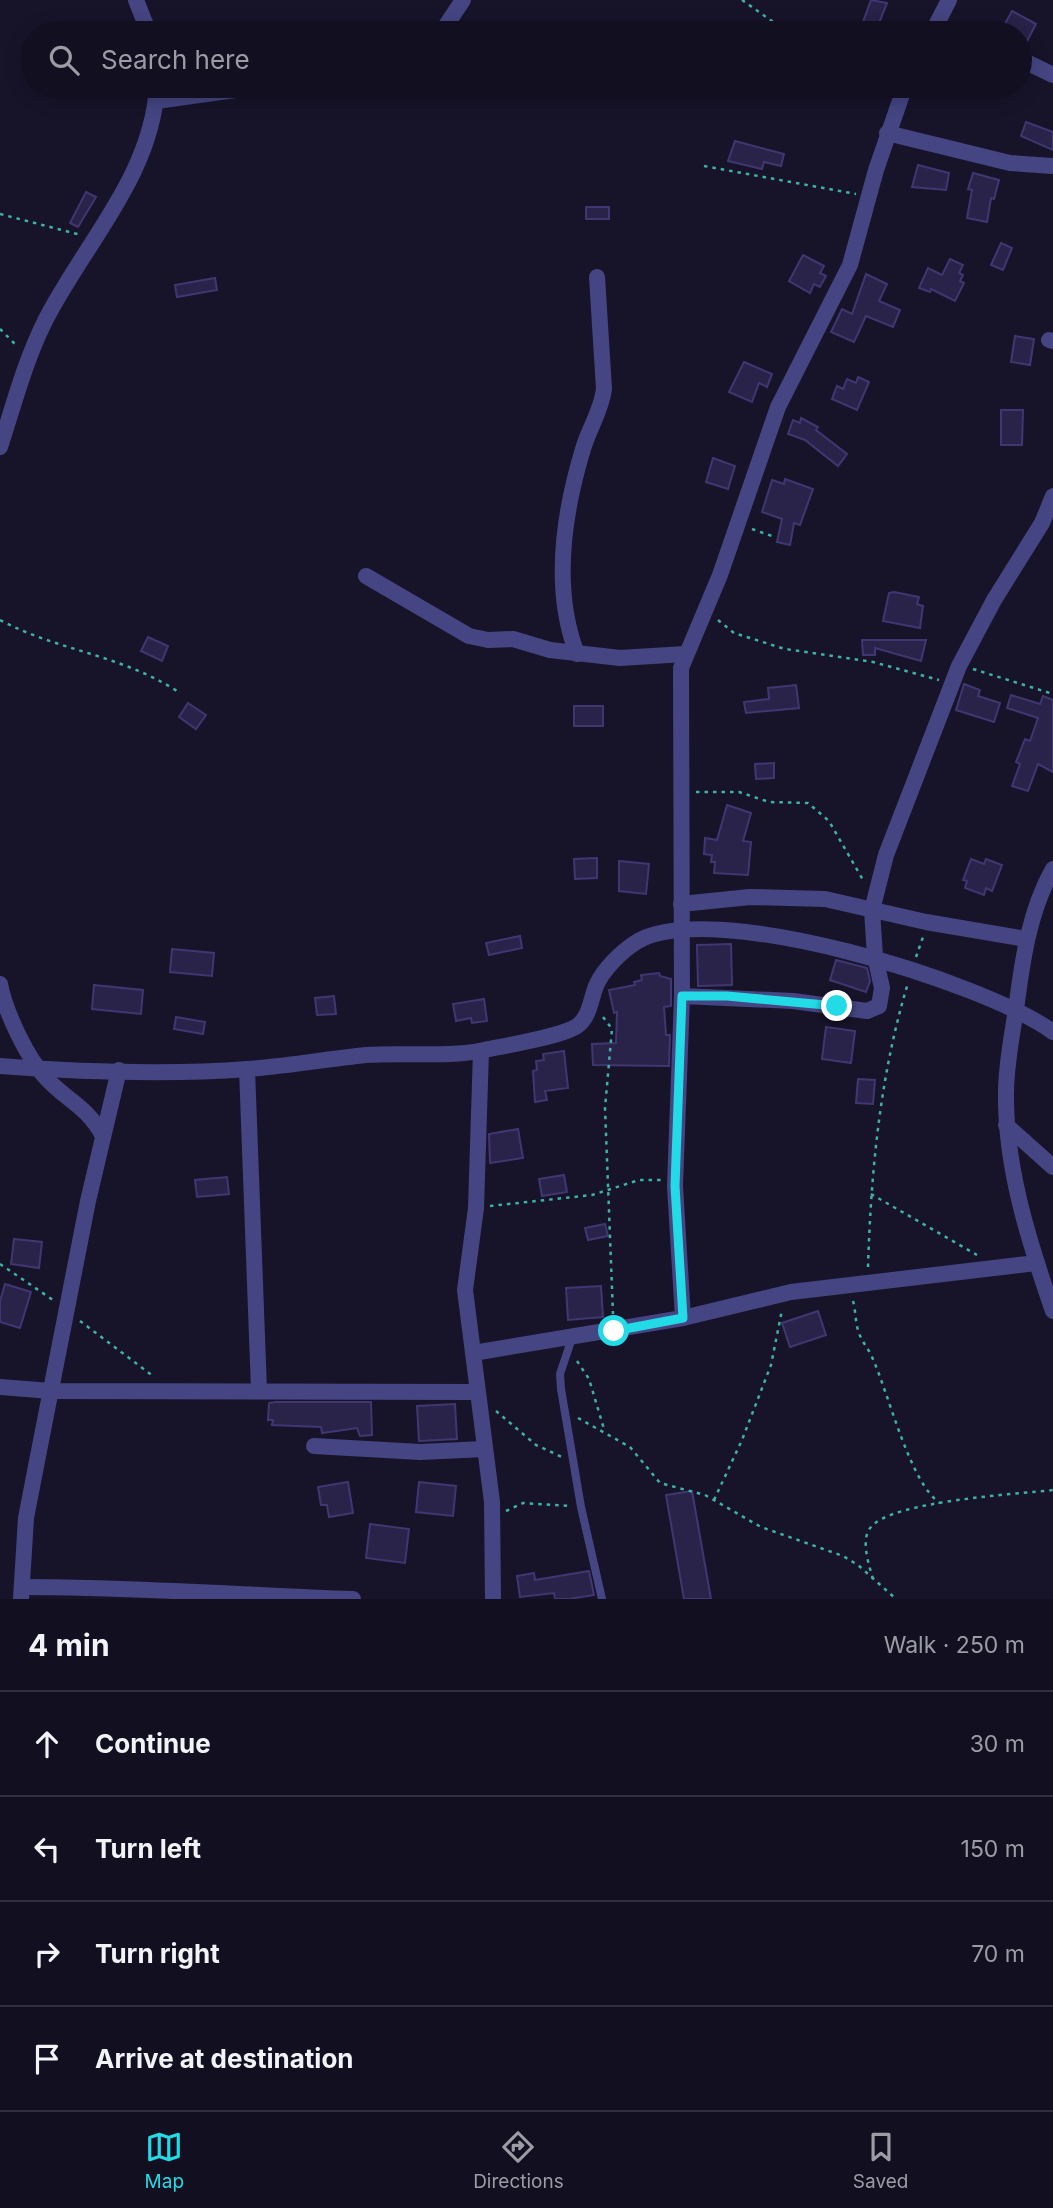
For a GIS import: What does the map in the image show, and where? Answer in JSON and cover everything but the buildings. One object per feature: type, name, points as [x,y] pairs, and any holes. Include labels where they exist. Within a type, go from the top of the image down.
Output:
[{"type":"street","points":[[136,0],[144,21]]},
{"type":"street","points":[[449,21],[463,0]]},
{"type":"street","points":[[940,21],[949,0]]},
{"type":"street","points":[[1032,65],[1053,75]]},
{"type":"street","points":[[0,447],[25,364],[68,281],[98,237],[143,150],[156,98]]},
{"type":"street","points":[[683,1318],[675,1186],[682,996],[680,692],[685,654],[720,575],[778,407],[850,265],[887,132],[900,98]]},
{"type":"street","points":[[887,132],[1010,163],[1053,166]]},
{"type":"street","points":[[577,654],[566,626],[562,575],[577,470],[602,404],[604,389],[597,277]]},
{"type":"street","points":[[682,996],[727,996],[875,1010],[880,1006],[882,988],[875,956],[873,906],[886,855],[959,666],[993,600],[1042,523],[1053,496]]},
{"type":"street","points":[[366,576],[469,636],[488,640],[513,639],[550,650],[577,654],[649,658],[685,654]]},
{"type":"street","points":[[1053,869],[1047,891],[1026,939],[1006,1089],[1006,1125],[1036,1263],[1053,1311]]},
{"type":"street","points":[[681,904],[785,897],[825,899],[873,906],[926,922],[1026,939]]},
{"type":"street","points":[[0,1066],[120,1070],[247,1069],[369,1055],[481,1051],[577,1026],[588,1012],[597,983],[619,956],[638,941],[657,933],[680,930],[760,935],[875,956],[981,993],[1016,1008],[1053,1031]]},
{"type":"street","points":[[0,984],[17,1029],[38,1069],[89,1113],[103,1136]]},
{"type":"street","points":[[481,1051],[476,1208],[465,1290],[494,1527],[493,1599]]},
{"type":"street","points":[[247,1069],[259,1390]]},
{"type":"street","points":[[120,1070],[66,1310],[26,1518],[21,1593],[107,1587],[232,1596],[353,1599]]},
{"type":"street","points":[[1006,1125],[1053,1167]]},
{"type":"street","points":[[473,1353],[570,1344],[614,1331],[683,1318],[791,1292],[1036,1263]]},
{"type":"street","points":[[0,1387],[51,1391],[476,1392]]},
{"type":"street","points":[[314,1446],[421,1452],[485,1448]]},
{"type":"lane","points":[[570,1344],[560,1374],[563,1400],[581,1507],[602,1599]]},
{"type":"path","points":[[742,0],[772,21]]},
{"type":"path","points":[[704,166],[868,197]]},
{"type":"path","points":[[0,215],[42,227],[98,237]]},
{"type":"path","points":[[0,328],[12,337],[25,364]]},
{"type":"path","points":[[735,527],[772,536]]},
{"type":"path","points":[[702,613],[722,622],[734,633],[757,641],[827,657],[873,662],[952,684]]},
{"type":"path","points":[[0,621],[34,636],[129,665],[177,691]]},
{"type":"path","points":[[959,666],[1012,679],[1053,694]]},
{"type":"path","points":[[682,792],[740,792],[769,802],[801,800],[817,807],[829,821],[873,906]]},
{"type":"path","points":[[867,1284],[871,1194],[880,1112],[892,1040],[926,922]]},
{"type":"path","points":[[588,1012],[608,1020],[612,1029],[605,1108],[614,1331]]},
{"type":"path","points":[[476,1208],[609,1191],[650,1178],[675,1186]]},
{"type":"path","points":[[871,1194],[939,1236],[969,1249],[994,1267]]},
{"type":"path","points":[[0,1264],[66,1310],[171,1392]]},
{"type":"path","points":[[837,1287],[853,1301],[858,1332],[872,1355],[887,1404],[903,1436],[920,1482],[926,1492],[940,1503]]},
{"type":"path","points":[[714,1500],[742,1440],[771,1365],[776,1325],[791,1292]]},
{"type":"path","points":[[570,1344],[589,1379],[604,1430]]},
{"type":"path","points":[[476,1392],[536,1445],[572,1461]]},
{"type":"path","points":[[563,1400],[579,1419],[604,1430],[629,1447],[660,1483],[694,1490],[761,1527],[843,1556],[896,1599]]},
{"type":"path","points":[[873,1579],[867,1559],[869,1529],[892,1514],[940,1503],[1053,1490]]},
{"type":"path","points":[[494,1527],[511,1506],[523,1503],[581,1507]]},
{"type":"route","points":[[614,1331],[683,1318],[678,1272],[675,1186],[682,996],[727,996],[837,1006]]}]
